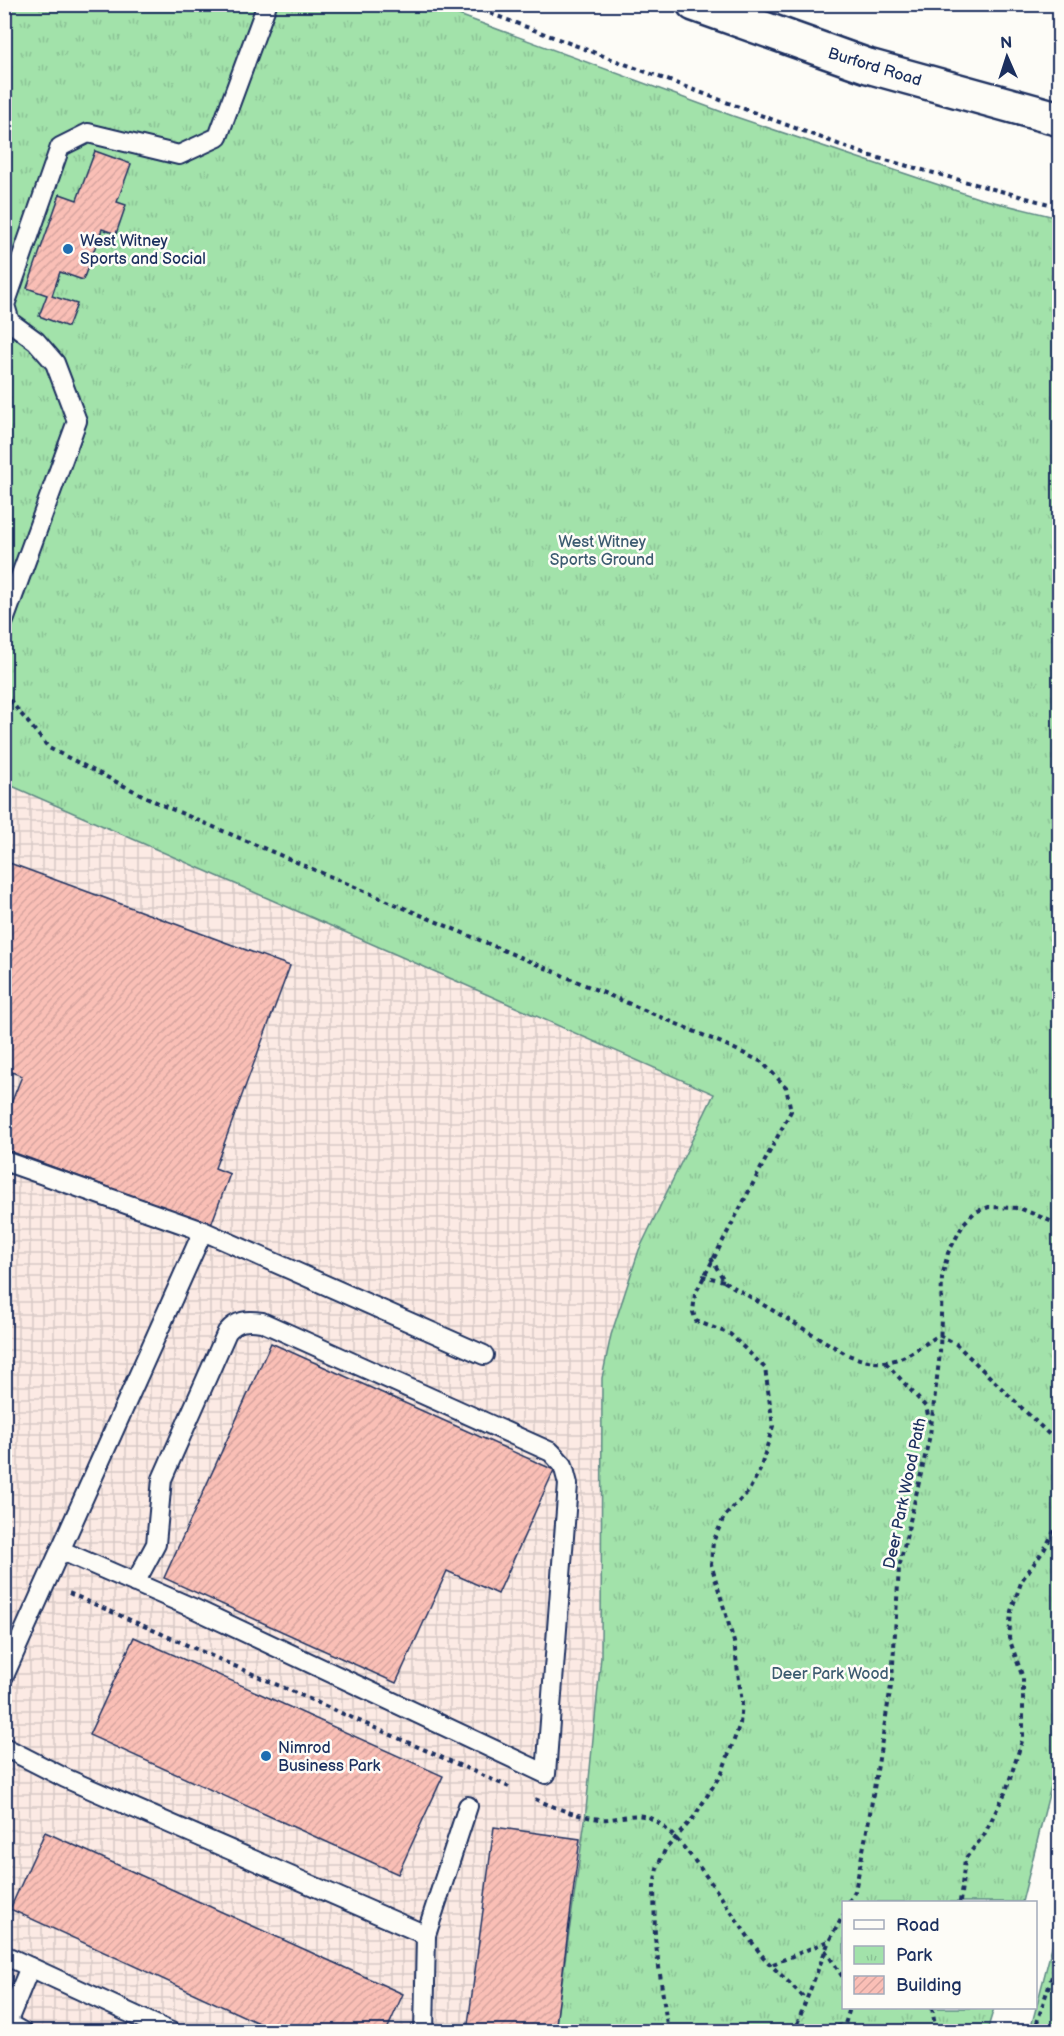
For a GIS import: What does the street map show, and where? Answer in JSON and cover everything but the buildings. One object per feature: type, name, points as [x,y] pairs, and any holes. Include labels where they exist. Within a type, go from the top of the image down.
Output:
[{"type":"main road","name":"Burford Road","points":[[694,4],[868,66],[1059,119]]},
{"type":"lane","points":[[4,621],[77,421],[55,363],[36,341],[10,322],[5,305],[60,147],[88,133],[179,155],[218,136],[267,4]]},
{"type":"lane","points":[[4,1161],[203,1231],[484,1355]]},
{"type":"lane","points":[[4,1676],[203,1231]]},
{"type":"lane","points":[[60,1550],[280,1649],[546,1774],[568,1484],[563,1465],[551,1452],[262,1322],[246,1320],[234,1324],[227,1332],[162,1479],[156,1544],[135,1583]]},
{"type":"lane","points":[[4,1747],[65,1779],[426,1935]]},
{"type":"lane","points":[[424,2031],[426,1935],[468,1806]]},
{"type":"lane","points":[[4,1954],[171,2031]]},
{"type":"lane","points":[[12,2026],[30,1967]]},
{"type":"path","points":[[465,4],[867,155],[1059,207]]},
{"type":"path","points":[[4,693],[49,748],[162,806],[724,1044],[762,1062],[786,1087],[791,1111],[711,1258],[695,1294],[693,1312],[696,1321],[730,1334],[765,1368],[773,1426],[760,1470],[748,1492],[724,1517],[713,1542],[711,1564],[734,1642],[742,1703],[740,1724],[722,1772],[694,1817],[674,1839],[657,1868],[654,1887],[655,1938],[668,2031]]},
{"type":"path","points":[[939,1335],[942,1276],[948,1253],[964,1223],[975,1212],[989,1207],[1019,1208],[1059,1225]]},
{"type":"path","points":[[711,1258],[725,1282]]},
{"type":"path","points":[[702,1276],[725,1282],[846,1354],[867,1363],[886,1362],[915,1352],[939,1335]]},
{"type":"path","points":[[939,1335],[956,1344],[1059,1442]]},
{"type":"path","name":"Deer Park Wood Path","points":[[850,1901],[855,1891],[866,1836],[892,1680],[899,1568],[931,1426],[939,1335]]},
{"type":"path","points":[[886,1362],[926,1407],[931,1426]]},
{"type":"path","points":[[960,1901],[965,1859],[984,1835],[1006,1791],[1023,1738],[1023,1678],[1009,1638],[1011,1611],[1022,1580],[1044,1550],[1059,1520]]},
{"type":"path","points":[[46,1582],[511,1788]]},
{"type":"path","points":[[532,1797],[575,1816],[583,1815],[602,1820],[624,1815],[649,1818],[689,1854],[762,1955],[805,1999]]},
{"type":"path","points":[[794,2031],[825,1950],[842,1916]]},
{"type":"path","points":[[773,1964],[829,1941]]},
{"type":"path","points":[[825,1950],[842,1977]]},
{"type":"path","points":[[1034,2031],[1059,1951]]},
{"type":"path","points":[[820,2031],[845,2024],[849,2009]]},
{"type":"path","points":[[932,2009],[936,2031]]},
{"type":"shaded area","points":[[4,783],[714,1094],[639,1250],[611,1335],[602,1378],[601,1657],[585,1820],[555,2031],[5,2031]]},
{"type":"green space","name":"West Witney Sports Ground","points":[[5,5],[432,5],[733,116],[978,198],[1059,218],[1059,1754],[1022,1901],[842,1901],[842,2009],[994,2009],[987,2031],[555,2031],[585,1820],[601,1657],[602,1378],[611,1335],[639,1250],[714,1094],[5,783]]},
{"type":"green space","points":[[1059,1920],[1059,2031],[1030,2031]]},
{"type":"place","name":"West Witney Sports and Social","points":[[68,249]]},
{"type":"place","name":"Nimrod Business Park","points":[[266,1756]]},
{"type":"park label","name":"Deer Park Wood","points":[[830,1673]]}]
